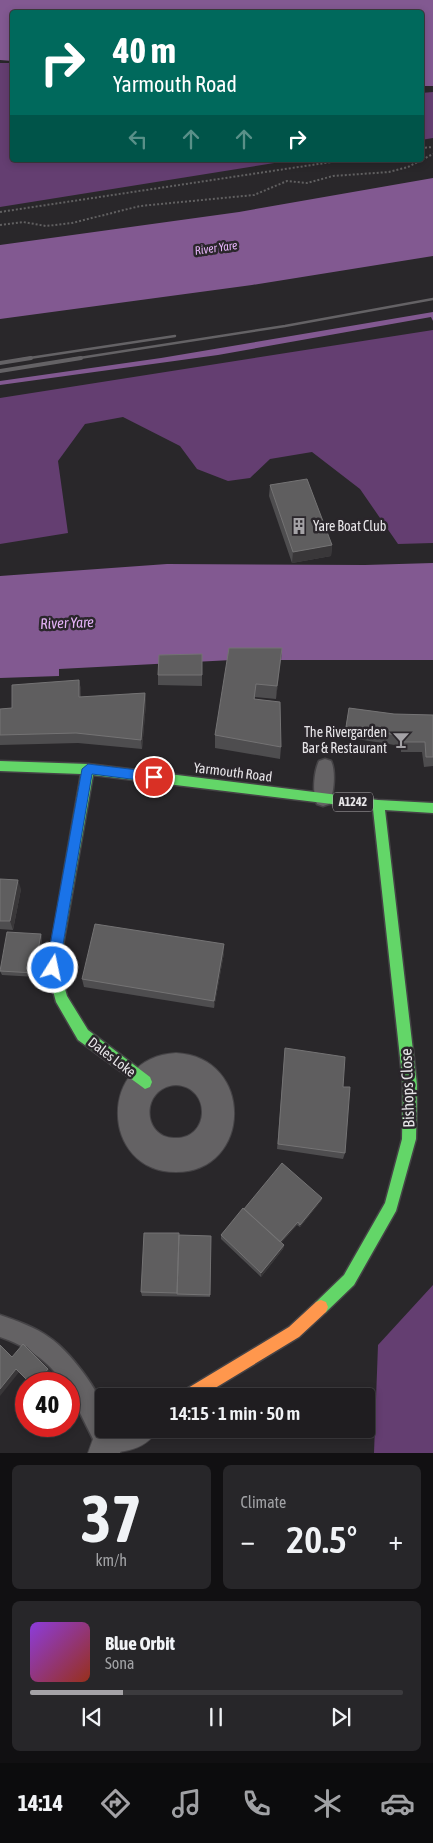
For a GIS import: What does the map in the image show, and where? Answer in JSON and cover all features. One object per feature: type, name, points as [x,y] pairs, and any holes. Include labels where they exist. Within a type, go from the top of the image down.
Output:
[{"type":"street","name":"Yarmouth Road","points":[[0,766],[88,769],[323,799],[433,808]]},
{"type":"street","name":"Dales Loke","points":[[88,769],[53,968],[61,998],[83,1035],[145,1082]]},
{"type":"street","name":"Bishops Close","points":[[201,1388],[294,1332],[349,1280],[391,1206],[408,1139],[410,1085],[378,805]]},
{"type":"lane","points":[[323,799],[325,766]]},
{"type":"lane","points":[[0,1326],[40,1343],[68,1368],[86,1399],[118,1444]]},
{"type":"path","points":[[0,212],[332,162]]},
{"type":"path","points":[[0,225],[23,222],[46,226],[72,223],[140,206],[254,195],[287,181],[307,183],[333,176],[398,170],[408,168],[419,162]]},
{"type":"shaded area","points":[[0,63],[10,63],[10,162],[281,162],[0,207]]},
{"type":"shaded area","points":[[433,92],[433,138],[424,140],[424,93]]},
{"type":"shaded area","points":[[433,330],[433,543],[398,544],[360,489],[312,452],[270,459],[250,478],[228,481],[197,469],[180,446],[123,417],[85,424],[58,461],[68,533],[0,544],[0,398]]},
{"type":"shaded area","points":[[433,1285],[433,1453],[374,1453],[378,1345]]},
{"type":"water","points":[[0,0],[433,0],[433,86],[424,86],[424,10],[10,10],[10,61],[0,60]]},
{"type":"water","name":"River Yare","points":[[433,178],[433,256],[252,285],[0,319],[0,245],[239,212]]},
{"type":"water","points":[[433,312],[433,321],[431,317],[218,355],[0,385],[0,381],[161,358]]},
{"type":"water","name":"River Yare","points":[[433,563],[433,660],[232,660],[59,669],[59,676],[0,678],[0,576],[167,564],[365,565]]},
{"type":"building","name":"Yare Boat Club","points":[[307,479],[332,545],[293,552],[270,485]]},
{"type":"building","points":[[229,648],[282,648],[277,686],[256,684],[254,699],[280,702],[281,747],[215,735]]},
{"type":"building","points":[[202,654],[202,675],[158,675],[159,655]]},
{"type":"building","points":[[79,680],[79,697],[145,693],[141,740],[76,733],[0,735],[0,709],[12,708],[12,685]]},
{"type":"building","points":[[349,708],[394,714],[433,715],[433,757],[426,757],[425,742],[403,742],[403,736],[346,727]]},
{"type":"building","points":[[0,879],[18,880],[10,921],[0,921]]},
{"type":"building","points":[[95,924],[224,944],[214,1001],[82,979]]},
{"type":"building","points":[[7,932],[41,934],[34,973],[0,971]]},
{"type":"building","points":[[285,1048],[345,1057],[343,1087],[350,1087],[345,1153],[278,1144]]},
{"type":"building","points":[[282,1163],[322,1198],[300,1225],[298,1222],[280,1242],[244,1209]]},
{"type":"building","points":[[243,1208],[284,1245],[261,1273],[221,1235]]},
{"type":"building","points":[[144,1233],[179,1233],[177,1293],[141,1292]]},
{"type":"building","points":[[179,1235],[211,1236],[210,1295],[177,1294]]},
{"type":"building","points":[[23,1344],[48,1369],[46,1372],[19,1372],[16,1369],[0,1389],[0,1345],[12,1357]]},
{"type":"railway","points":[[73,359],[285,326],[433,299]]},
{"type":"railway","points":[[23,359],[175,336]]},
{"type":"railway","points":[[0,363],[31,358]]},
{"type":"railway","points":[[0,371],[81,358]]},
{"type":"traffic: fast","points":[[0,766],[88,769],[378,805],[433,808]]},
{"type":"traffic: fast","points":[[88,769],[53,968],[61,998],[83,1035],[145,1082]]},
{"type":"traffic: fast","points":[[321,1307],[349,1280],[391,1206],[409,1139],[410,1085],[378,805]]},
{"type":"traffic: slow","points":[[201,1388],[294,1332],[321,1307]]},
{"type":"place","name":"Yare Boat Club","points":[[299,526]]},
{"type":"place","name":"The Rivergarden Bar & Restaurant","points":[[401,740]]},
{"type":"route","points":[[53,968],[88,769],[154,777]]}]
